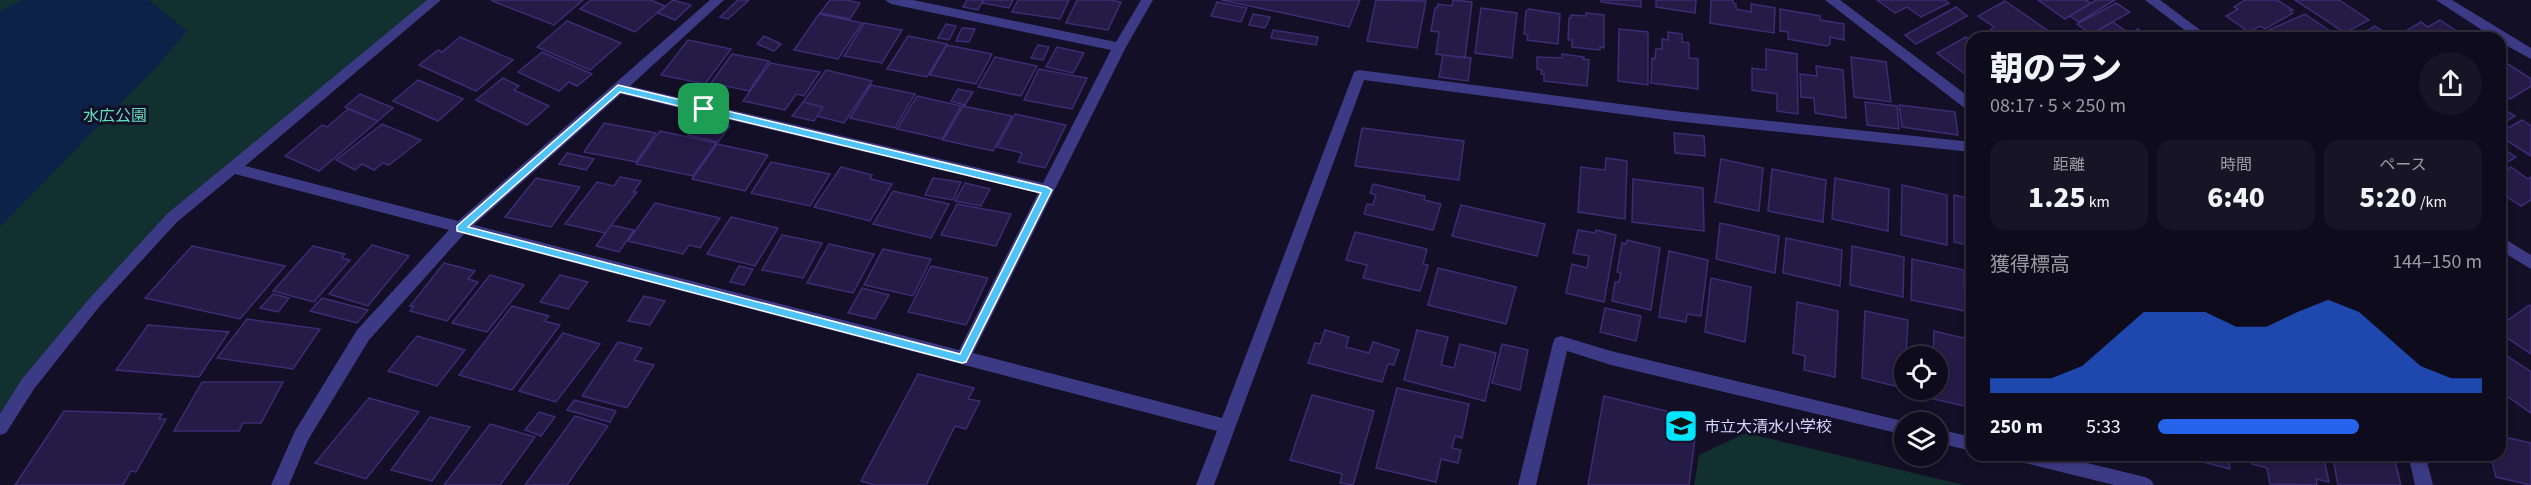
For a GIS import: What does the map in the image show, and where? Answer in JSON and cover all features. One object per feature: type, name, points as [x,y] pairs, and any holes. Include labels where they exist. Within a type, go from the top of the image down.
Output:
[{"type":"street","points":[[0,428],[28,384],[94,303],[172,218],[435,0]]},
{"type":"street","points":[[280,485],[301,436],[363,335],[460,228],[718,0]]},
{"type":"street","points":[[891,0],[1119,47]]},
{"type":"street","points":[[962,359],[1119,47],[1147,0]]},
{"type":"street","points":[[1831,0],[1966,101]]},
{"type":"street","points":[[2151,0],[2196,32]]},
{"type":"street","points":[[2442,0],[2495,32]]},
{"type":"street","points":[[2506,39],[2531,54]]},
{"type":"street","points":[[1205,485],[1359,75],[1674,116],[1966,146]]},
{"type":"street","points":[[618,88],[1047,190]]},
{"type":"street","points":[[232,168],[1226,426]]},
{"type":"street","points":[[2506,246],[2531,263]]},
{"type":"street","points":[[1527,485],[1561,344],[1894,425]]},
{"type":"street","points":[[1948,438],[1966,443]]},
{"type":"street","points":[[2046,461],[2145,485]]},
{"type":"street","points":[[2418,461],[2424,485]]},
{"type":"green space","name":"水広公園","points":[[0,0],[431,0],[172,218],[94,303],[0,427]]},
{"type":"green space","points":[[1746,433],[1964,485],[1694,485],[1699,455]]},
{"type":"water","points":[[24,0],[149,0],[187,31],[160,63],[0,227],[0,11]]},
{"type":"building","points":[[492,0],[583,0],[554,25],[492,1]]},
{"type":"building","points":[[591,0],[651,0],[665,6],[635,32],[580,9]]},
{"type":"building","points":[[673,0],[691,5],[675,20],[658,13]]},
{"type":"building","points":[[738,0],[749,0],[728,19],[720,17]]},
{"type":"building","points":[[830,0],[860,3],[850,19],[820,13]]},
{"type":"building","points":[[967,0],[983,0],[978,10],[963,7]]},
{"type":"building","points":[[984,0],[1013,0],[1009,8],[982,3]]},
{"type":"building","points":[[1018,0],[1069,0],[1060,19],[1012,12]]},
{"type":"building","points":[[1077,0],[1121,2],[1108,30],[1066,23]]},
{"type":"building","points":[[1221,0],[1360,0],[1349,27]]},
{"type":"building","points":[[1376,0],[1426,1],[1417,48],[1367,41]]},
{"type":"building","points":[[1453,0],[1472,2],[1465,58],[1436,54],[1439,32],[1431,31],[1435,8],[1438,4],[1452,6]]},
{"type":"building","points":[[1601,0],[1641,0],[1641,7],[1601,2]]},
{"type":"building","points":[[1656,0],[1696,0],[1695,13],[1656,7]]},
{"type":"building","points":[[1711,0],[1733,0],[1736,9],[1751,12],[1751,4],[1775,8],[1774,33],[1710,23]]},
{"type":"building","points":[[1877,0],[1945,0],[1949,3],[1921,17],[1907,7],[1895,13]]},
{"type":"building","points":[[2038,0],[2086,0],[2091,3],[2065,19]]},
{"type":"building","points":[[2096,0],[2115,0],[2079,22],[2070,16]]},
{"type":"building","points":[[2245,0],[2277,0],[2293,10],[2290,11],[2293,13],[2265,29],[2260,26],[2249,32],[2226,16],[2238,9],[2234,7]]},
{"type":"building","points":[[2295,0],[2339,0],[2369,20],[2343,32]]},
{"type":"building","points":[[2005,1],[2050,32],[1992,32],[1990,30],[1994,27],[1978,16]]},
{"type":"building","points":[[1217,2],[1247,8],[1241,22],[1211,16]]},
{"type":"building","points":[[2116,3],[2130,12],[2095,32],[2088,32],[2077,24]]},
{"type":"building","points":[[1956,7],[1967,16],[1916,44],[1905,35]]},
{"type":"building","points":[[1481,8],[1517,13],[1512,58],[1475,53]]},
{"type":"building","points":[[1529,9],[1560,14],[1558,44],[1527,40],[1528,35],[1524,34],[1526,11]]},
{"type":"building","points":[[1780,9],[1820,16],[1820,20],[1844,24],[1844,40],[1830,37],[1830,44],[1827,46],[1788,39],[1788,32],[1780,31]]},
{"type":"building","points":[[1586,13],[1604,15],[1604,48],[1600,47],[1600,50],[1572,47],[1572,40],[1568,40],[1571,15],[1586,16]]},
{"type":"building","points":[[819,14],[862,23],[838,59],[794,50]]},
{"type":"building","points":[[1253,14],[1270,17],[1265,28],[1249,25]]},
{"type":"building","points":[[2305,14],[2331,32],[2264,32]]},
{"type":"building","points":[[2440,20],[2458,32],[2404,32],[2421,22],[2428,27]]},
{"type":"building","points":[[567,21],[621,43],[590,70],[537,47]]},
{"type":"building","points":[[2113,22],[2127,32],[2095,32]]},
{"type":"building","points":[[864,23],[902,30],[882,63],[844,56]]},
{"type":"building","points":[[946,24],[956,26],[949,40],[938,38]]},
{"type":"building","points":[[2375,26],[2384,32],[2365,32]]},
{"type":"building","points":[[962,28],[975,29],[969,42],[956,41]]},
{"type":"building","points":[[1619,29],[1648,32],[1648,85],[1618,81]]},
{"type":"building","points":[[1273,30],[1318,37],[1316,45],[1271,38]]},
{"type":"building","points":[[1668,32],[1682,34],[1682,42],[1689,43],[1689,58],[1698,59],[1698,89],[1651,83],[1652,58],[1655,59],[1656,49],[1662,49],[1662,39],[1668,40]]},
{"type":"building","points":[[764,36],[781,44],[774,51],[757,44]]},
{"type":"building","points":[[908,36],[947,44],[927,77],[887,69]]},
{"type":"building","points":[[460,37],[513,60],[476,91],[419,65],[438,50],[442,52]]},
{"type":"building","points":[[1966,37],[1966,75],[1937,53]]},
{"type":"building","points":[[688,40],[731,49],[705,84],[661,75]]},
{"type":"building","points":[[947,45],[992,54],[976,84],[930,75]]},
{"type":"building","points":[[1038,45],[1049,47],[1043,60],[1031,58]]},
{"type":"building","points":[[1057,47],[1084,53],[1073,73],[1046,67]]},
{"type":"building","points":[[1766,49],[1797,54],[1798,114],[1777,111],[1777,94],[1752,90],[1752,68],[1766,70]]},
{"type":"building","points":[[542,52],[592,74],[577,86],[569,82],[559,91],[518,72]]},
{"type":"building","points":[[732,54],[769,61],[749,91],[711,83]]},
{"type":"building","points":[[1562,54],[1584,57],[1583,59],[1589,60],[1587,86],[1544,81],[1542,70],[1537,69],[1537,57],[1562,58]]},
{"type":"building","points":[[1443,55],[1471,58],[1468,81],[1439,77]]},
{"type":"building","points":[[995,57],[1037,66],[1021,96],[978,87]]},
{"type":"building","points":[[1851,57],[1886,62],[1891,102],[1854,97]]},
{"type":"building","points":[[770,63],[820,72],[804,96],[796,94],[785,110],[743,101]]},
{"type":"building","points":[[2506,63],[2531,79],[2531,86],[2510,99],[2506,97]]},
{"type":"building","points":[[1816,66],[1843,70],[1846,118],[1815,113],[1814,98],[1801,97],[1800,74],[1817,76]]},
{"type":"building","points":[[1039,69],[1087,78],[1072,109],[1024,100]]},
{"type":"building","points":[[826,70],[872,81],[844,123],[817,116],[823,107],[803,102]]},
{"type":"building","points":[[503,78],[519,86],[514,90],[549,106],[527,125],[476,100]]},
{"type":"building","points":[[418,80],[463,99],[438,121],[393,101]]},
{"type":"building","points":[[871,85],[915,94],[895,128],[850,118]]},
{"type":"building","points":[[958,89],[973,92],[965,105],[951,101]]},
{"type":"building","points":[[360,94],[393,108],[378,121],[345,107]]},
{"type":"building","points":[[917,96],[961,106],[942,139],[897,129]]},
{"type":"building","points":[[803,102],[823,107],[814,121],[792,116]]},
{"type":"building","points":[[1865,102],[1897,106],[1899,129],[1867,125]]},
{"type":"building","points":[[1899,105],[1955,112],[1958,135],[1902,127]]},
{"type":"building","points":[[963,106],[1012,116],[993,151],[943,140]]},
{"type":"building","points":[[348,109],[378,121],[319,171],[285,156],[322,125],[327,127]]},
{"type":"building","points":[[2506,111],[2515,116],[2506,121]]},
{"type":"building","points":[[1015,114],[1066,125],[1045,168],[1018,162],[1022,153],[997,147]]},
{"type":"building","points":[[699,119],[730,126],[718,142],[688,135]]},
{"type":"building","points":[[2522,120],[2531,126],[2531,156],[2506,140],[2506,129]]},
{"type":"building","points":[[604,123],[656,133],[636,162],[584,152]]},
{"type":"building","points":[[382,124],[421,140],[389,165],[383,163],[374,170],[362,164],[355,170],[336,160]]},
{"type":"building","points":[[1362,128],[1464,141],[1459,180],[1355,166]]},
{"type":"building","points":[[660,131],[716,143],[693,176],[636,164]]},
{"type":"building","points":[[1674,133],[1704,136],[1705,156],[1675,153]]},
{"type":"building","points":[[717,144],[768,155],[745,191],[692,179]]},
{"type":"building","points":[[2506,151],[2516,157],[2506,163]]},
{"type":"building","points":[[567,153],[594,159],[586,170],[559,164]]},
{"type":"building","points":[[1606,158],[1627,161],[1625,219],[1578,212],[1581,167],[1605,170]]},
{"type":"building","points":[[1721,159],[1763,168],[1759,211],[1715,202]]},
{"type":"building","points":[[771,162],[830,174],[810,206],[751,193]]},
{"type":"building","points":[[841,167],[872,175],[870,179],[892,184],[870,221],[814,207]]},
{"type":"building","points":[[2511,167],[2528,179],[2531,177],[2531,200],[2521,206],[2506,196],[2506,170]]},
{"type":"building","points":[[1772,169],[1826,180],[1823,222],[1768,211]]},
{"type":"building","points":[[620,177],[641,181],[633,192],[637,192],[605,233],[565,224],[597,182],[614,186]]},
{"type":"building","points":[[536,178],[580,187],[551,227],[505,217]]},
{"type":"building","points":[[933,178],[961,182],[953,200],[925,195]]},
{"type":"building","points":[[1835,178],[1889,189],[1888,231],[1832,219]]},
{"type":"building","points":[[1633,179],[1703,188],[1704,231],[1632,222]]},
{"type":"building","points":[[965,183],[990,189],[981,206],[955,201]]},
{"type":"building","points":[[1373,184],[1425,196],[1424,200],[1441,204],[1433,230],[1364,214],[1367,204],[1373,205],[1376,195],[1370,193]]},
{"type":"building","points":[[1902,185],[1947,195],[1947,245],[1901,235]]},
{"type":"building","points":[[893,191],[949,204],[931,238],[873,224]]},
{"type":"building","points":[[1954,195],[1966,198],[1966,245],[1954,242]]},
{"type":"building","points":[[655,203],[720,218],[700,248],[689,245],[683,254],[628,241]]},
{"type":"building","points":[[957,204],[1011,214],[996,246],[941,235]]},
{"type":"building","points":[[1461,205],[1545,224],[1537,256],[1452,236]]},
{"type":"building","points":[[731,217],[778,228],[755,266],[707,254]]},
{"type":"building","points":[[1720,223],[1779,236],[1775,273],[1716,259]]},
{"type":"building","points":[[611,225],[634,230],[619,252],[596,246]]},
{"type":"building","points":[[1578,230],[1595,233],[1596,230],[1616,235],[1604,302],[1566,293],[1572,264],[1587,268],[1589,256],[1573,253]]},
{"type":"building","points":[[1355,232],[1427,249],[1423,264],[1428,265],[1420,291],[1363,278],[1367,265],[1346,260]]},
{"type":"building","points":[[782,235],[822,243],[803,278],[762,270]]},
{"type":"building","points":[[1786,238],[1842,250],[1840,286],[1783,273]]},
{"type":"building","points":[[1627,240],[1660,248],[1651,310],[1612,301],[1615,282],[1619,282],[1621,273],[1617,272],[1622,243],[1626,244]]},
{"type":"building","points":[[829,244],[874,254],[853,293],[807,283]]},
{"type":"building","points":[[372,245],[409,256],[368,306],[329,294]]},
{"type":"building","points":[[192,246],[285,266],[240,319],[145,298]]},
{"type":"building","points":[[313,246],[345,254],[342,258],[350,260],[314,302],[273,291]]},
{"type":"building","points":[[1852,246],[1904,257],[1903,297],[1850,285]]},
{"type":"building","points":[[883,249],[931,259],[913,296],[864,285]]},
{"type":"building","points":[[1669,251],[1708,260],[1701,316],[1687,314],[1686,322],[1659,317]]},
{"type":"building","points":[[1912,259],[1964,270],[1965,311],[1911,300]]},
{"type":"building","points":[[444,263],[475,271],[468,279],[478,282],[447,321],[410,311],[414,306],[410,306]]},
{"type":"building","points":[[739,266],[753,269],[744,285],[730,282]]},
{"type":"building","points":[[931,266],[988,278],[966,325],[908,312]]},
{"type":"building","points":[[1438,268],[1516,287],[1506,324],[1428,305]]},
{"type":"building","points":[[490,275],[524,285],[487,332],[452,323]]},
{"type":"building","points":[[560,275],[588,282],[568,309],[540,302]]},
{"type":"building","points":[[1711,278],[1751,287],[1745,342],[1705,332]]},
{"type":"building","points":[[862,288],[889,295],[875,319],[848,313]]},
{"type":"building","points":[[273,294],[289,298],[278,312],[260,308]]},
{"type":"building","points":[[644,296],[665,301],[650,325],[628,321]]},
{"type":"building","points":[[322,298],[368,310],[357,323],[310,311]]},
{"type":"building","points":[[1797,302],[1838,311],[1835,377],[1804,370],[1805,356],[1793,353]]},
{"type":"building","points":[[2529,305],[2531,306],[2531,354],[2506,337],[2506,322]]},
{"type":"building","points":[[512,306],[549,316],[544,321],[560,325],[512,390],[459,375]]},
{"type":"building","points":[[1605,308],[1641,316],[1636,341],[1600,332]]},
{"type":"building","points":[[1865,311],[1908,320],[1907,346],[1894,346],[1894,386],[1862,378]]},
{"type":"building","points":[[247,319],[320,329],[293,369],[217,358]]},
{"type":"building","points":[[148,325],[229,332],[199,377],[116,370]]},
{"type":"building","points":[[1325,330],[1349,337],[1346,347],[1369,353],[1373,342],[1399,350],[1394,365],[1388,364],[1382,382],[1308,363],[1315,343],[1320,344]]},
{"type":"building","points":[[1417,330],[1448,337],[1441,365],[1454,368],[1460,344],[1496,353],[1485,401],[1404,380]]},
{"type":"building","points":[[1934,331],[1966,339],[1965,406],[1938,400],[1948,400],[1948,346],[1933,346]]},
{"type":"building","points":[[563,333],[600,344],[556,402],[519,391]]},
{"type":"building","points":[[417,336],[465,350],[437,386],[388,371]]},
{"type":"building","points":[[618,342],[642,348],[634,360],[654,365],[627,408],[582,396]]},
{"type":"building","points":[[1502,344],[1528,350],[1520,390],[1492,383]]},
{"type":"building","points":[[2506,355],[2531,372],[2531,413],[2506,395]]},
{"type":"building","points":[[918,374],[974,388],[968,399],[980,401],[966,429],[955,426],[926,485],[875,485],[861,481]]},
{"type":"building","points":[[202,382],[283,382],[261,423],[243,423],[239,431],[174,431]]},
{"type":"building","points":[[1397,388],[1469,404],[1462,438],[1455,436],[1452,448],[1461,450],[1458,463],[1441,459],[1436,482],[1376,468]]},
{"type":"building","points":[[1312,395],[1374,411],[1353,485],[1340,483],[1342,474],[1290,460]]},
{"type":"building","points":[[1604,396],[1674,413],[1671,432],[1695,438],[1689,485],[1588,485]]},
{"type":"building","points":[[369,398],[419,412],[366,479],[315,463]]},
{"type":"building","points":[[574,400],[616,411],[610,422],[567,410]]},
{"type":"building","points":[[64,411],[162,414],[159,419],[166,419],[136,472],[131,471],[123,485],[15,485]]},
{"type":"building","points":[[539,412],[555,417],[541,436],[525,430]]},
{"type":"building","points":[[575,416],[608,426],[567,485],[525,485]]},
{"type":"building","points":[[430,417],[470,427],[432,481],[391,470]]},
{"type":"building","points":[[490,424],[535,437],[500,485],[444,485]]},
{"type":"building","points":[[2506,437],[2531,443],[2531,485],[2496,477],[2492,461],[2506,461]]},
{"type":"building","points":[[2199,461],[2229,461],[2230,469]]},
{"type":"building","points":[[2252,461],[2324,461],[2329,482],[2316,479],[2317,485],[2270,484],[2267,468],[2252,464]]},
{"type":"building","points":[[2333,461],[2395,461],[2401,485],[2338,485]]},
{"type":"place","name":"市立大清水小学校","points":[[1681,426]]},
{"type":"route","points":[[618,88],[704,109],[1047,190],[962,359],[460,228],[618,88]]}]
